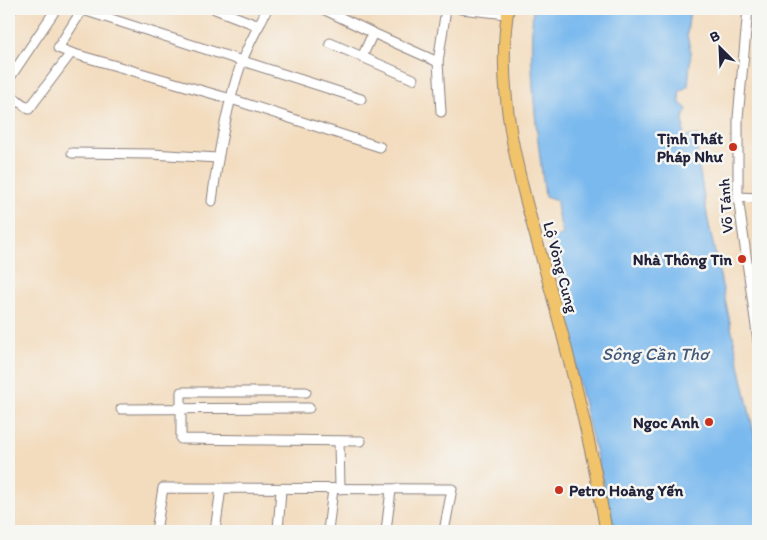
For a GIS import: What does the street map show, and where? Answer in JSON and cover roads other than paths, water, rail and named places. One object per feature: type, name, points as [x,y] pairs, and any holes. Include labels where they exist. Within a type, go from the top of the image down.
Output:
[{"type":"main road","name":"Lộ Vòng Cung","points":[[507,11],[503,48],[504,88],[512,138],[525,197],[582,413],[606,531]]},
{"type":"street","points":[[9,13],[12,9]]},
{"type":"street","points":[[9,79],[56,9]]},
{"type":"street","points":[[215,9],[259,26]]},
{"type":"street","points":[[212,201],[217,158],[242,60],[267,9]]},
{"type":"street","points":[[324,9],[438,62]]},
{"type":"street","points":[[440,112],[438,62],[446,9]]},
{"type":"street","points":[[461,9],[507,11]]},
{"type":"street","name":"Võ Tánh","points":[[748,9],[738,118],[738,197],[758,341]]},
{"type":"street","points":[[361,99],[81,10],[58,48],[231,99],[380,147]]},
{"type":"street","points":[[362,58],[373,33]]},
{"type":"street","points":[[330,43],[413,79]]},
{"type":"street","points":[[9,94],[29,109],[71,53]]},
{"type":"street","points":[[72,153],[152,154],[217,158]]},
{"type":"street","points":[[738,197],[758,198]]},
{"type":"street","points":[[306,392],[181,392],[181,439],[361,440]]},
{"type":"street","points":[[121,409],[309,408]]},
{"type":"street","points":[[328,531],[337,489],[339,441]]},
{"type":"street","points":[[156,531],[163,488],[281,490],[452,489],[444,531]]},
{"type":"street","points":[[215,531],[221,488]]},
{"type":"street","points":[[278,531],[281,490]]},
{"type":"street","points":[[386,531],[391,490]]},
{"type":"water","name":"Sông Cần Thơ","points":[[533,9],[690,9],[687,35],[691,52],[688,86],[679,92],[680,103],[687,109],[683,118],[684,137],[698,135],[697,155],[708,220],[758,452],[758,531],[615,531],[576,372],[552,239],[563,234],[558,215],[557,201],[545,197],[532,80]]},
{"type":"place","name":"Tịnh Thất Pháp Như","points":[[733,147]]},
{"type":"place","name":"Nhà Thông Tin","points":[[742,259]]},
{"type":"place","name":"Ngoc Anh","points":[[709,422]]},
{"type":"place","name":"Petro Hoàng Yến","points":[[559,490]]}]
